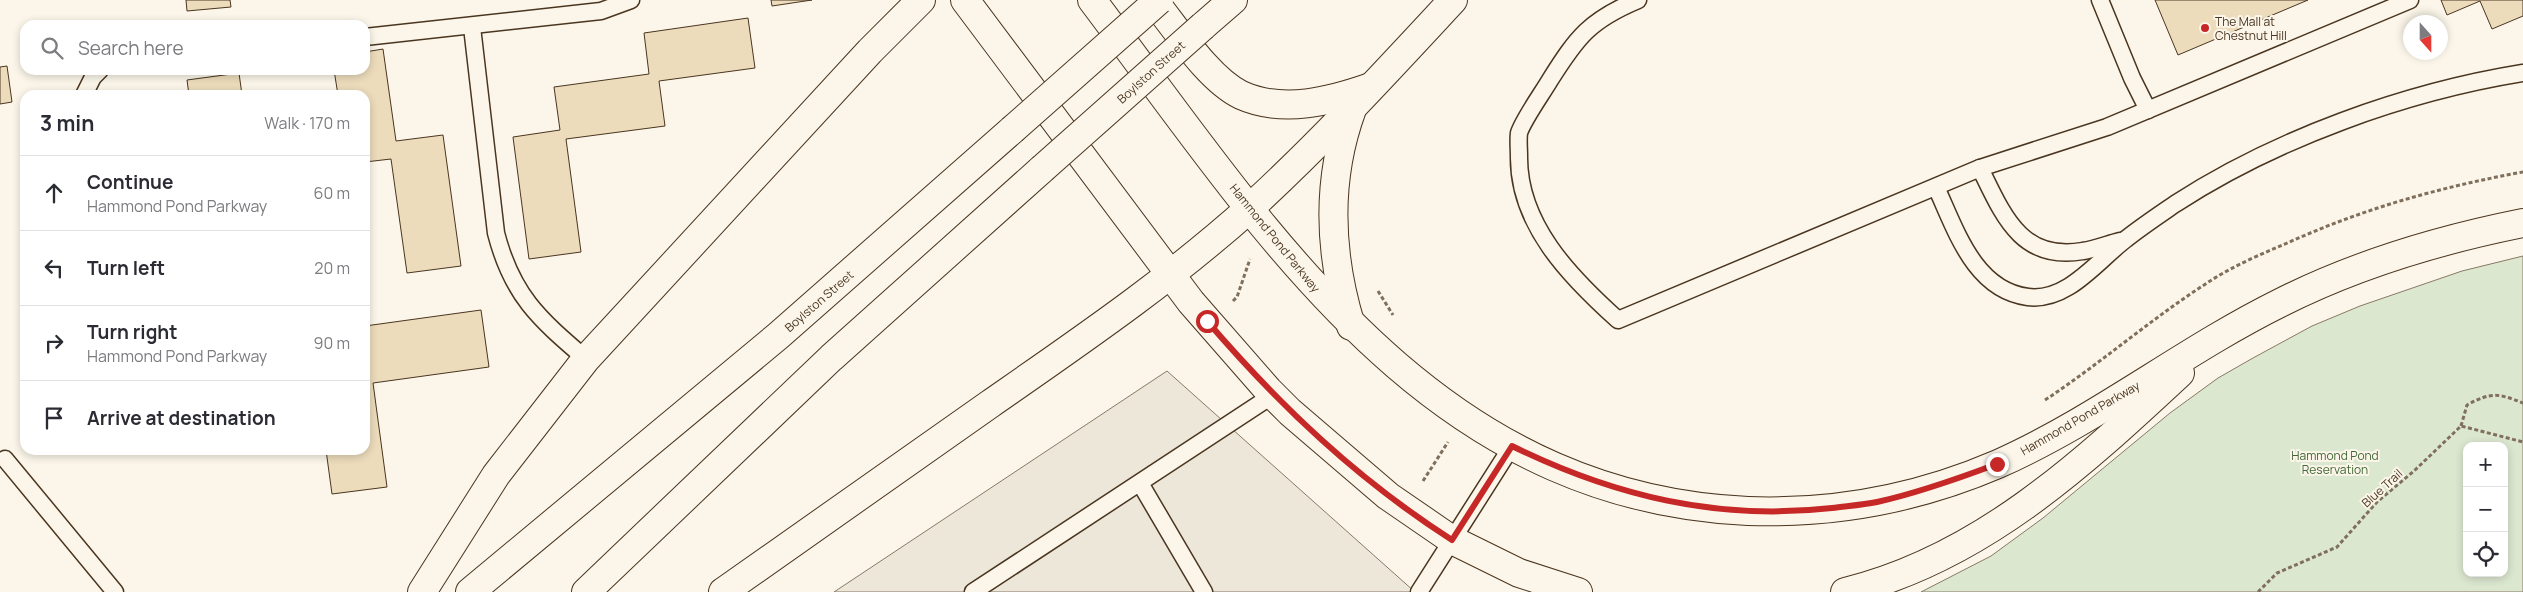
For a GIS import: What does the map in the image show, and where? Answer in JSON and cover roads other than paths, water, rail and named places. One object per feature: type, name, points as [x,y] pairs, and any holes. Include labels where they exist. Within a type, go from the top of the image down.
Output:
[{"type":"main road","points":[[422,592],[496,475],[586,359],[870,51],[921,0]]},
{"type":"main road","points":[[965,0],[1169,273],[1207,321],[1273,395],[1328,447],[1381,491],[1452,540],[1519,573],[1578,592]]},
{"type":"main road","name":"Hammond Pond Parkway","points":[[1092,0],[1249,208],[1293,263],[1352,326],[1431,393],[1464,417],[1512,446],[1562,469],[1613,487],[1690,506],[1758,511],[1810,510],[1876,502],[1935,487],[1997,464],[2054,436],[2222,335],[2279,303],[2339,275],[2392,256],[2464,234],[2523,223]]},
{"type":"main road","points":[[1153,0],[1220,80],[1240,94],[1260,102],[1303,104],[1349,95],[1373,87]]},
{"type":"main road","name":"Boylston Street","points":[[470,592],[778,336],[1159,0]]},
{"type":"main road","name":"Boylston Street","points":[[586,592],[832,358],[1042,168],[1233,0]]},
{"type":"main road","points":[[723,592],[1079,342],[1169,273],[1249,208],[1373,87],[1452,0]]},
{"type":"main road","points":[[1352,326],[1338,269],[1332,212],[1344,131],[1353,107]]},
{"type":"main road","name":"Hammond Pond Parkway","points":[[1845,592],[1888,580],[1924,565],[1957,548],[2028,505],[2094,453],[2222,335]]},
{"type":"lane","points":[[370,37],[472,27],[601,11],[631,0]]},
{"type":"lane","points":[[1638,0],[1601,18],[1579,38],[1520,132],[1519,173],[1527,205],[1542,236],[1590,295],[1618,320],[1980,168],[2106,127],[2410,0]]},
{"type":"lane","points":[[2100,0],[2132,78],[2148,110]]},
{"type":"lane","points":[[472,27],[496,232],[504,262],[517,289],[535,312],[586,359]]},
{"type":"lane","points":[[1936,187],[1962,245],[1990,283],[2007,292],[2029,297],[2050,295],[2089,272],[2125,240],[2176,204],[2221,177],[2271,152],[2331,126],[2387,107],[2523,73]]},
{"type":"lane","points":[[86,90],[94,75]]},
{"type":"lane","points":[[1980,168],[2012,225],[2040,250],[2062,253],[2084,251],[2125,240]]},
{"type":"lane","points":[[973,592],[1273,395]]},
{"type":"lane","points":[[1419,592],[1512,446]]},
{"type":"lane","points":[[5,459],[115,592]]},
{"type":"lane","points":[[1140,483],[1204,592]]},
{"type":"place","name":"The Mall at Chestnut Hill","points":[[2205,28]]},
{"type":"park label","name":"Hammond Pond Reservation","points":[[2335,462]]}]
